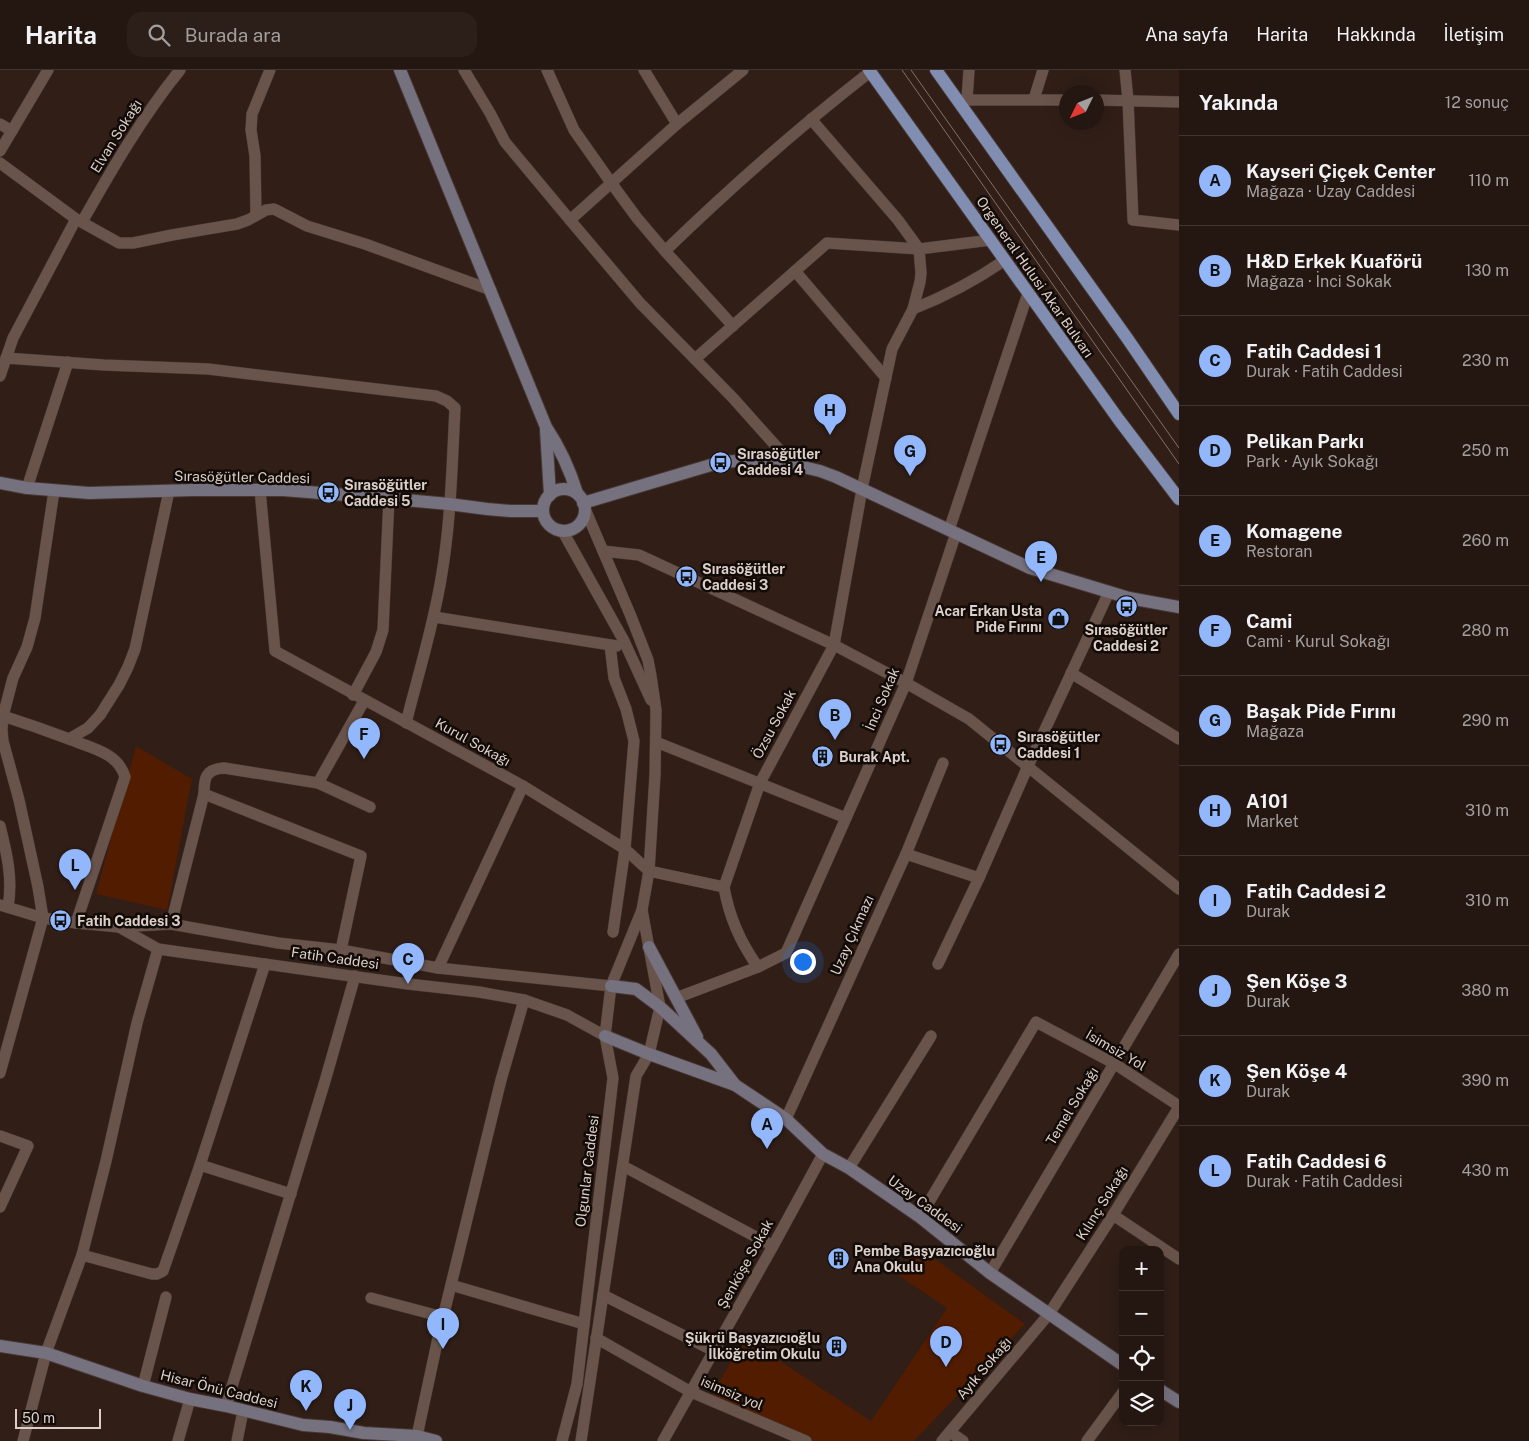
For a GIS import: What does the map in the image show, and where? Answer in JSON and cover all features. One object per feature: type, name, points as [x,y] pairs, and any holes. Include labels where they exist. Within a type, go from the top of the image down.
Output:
[{"type":"main road","points":[[936,70],[962,100],[1179,414]]},
{"type":"main road","name":"Orgeneral Hulusi Akar Bulvarı","points":[[869,71],[1118,420],[1179,499]]},
{"type":"street","points":[[0,151],[48,70]]},
{"type":"street","name":"Elvan Sokağı","points":[[0,376],[13,338],[79,221],[124,149],[180,70]]},
{"type":"street","points":[[256,215],[255,156],[251,130],[252,114],[270,70]]},
{"type":"street","points":[[400,70],[546,428],[561,453],[582,502],[582,520],[573,528],[562,530],[551,526],[544,516],[543,511],[546,499],[554,491],[566,489],[582,502]]},
{"type":"street","points":[[464,70],[505,142],[640,303],[695,359],[792,464]]},
{"type":"street","points":[[547,70],[574,130],[612,184],[665,251],[733,326]]},
{"type":"street","points":[[644,70],[677,124]]},
{"type":"street","points":[[570,220],[677,124],[743,70]]},
{"type":"street","points":[[969,70],[962,100],[1059,100]]},
{"type":"street","points":[[1034,100],[1043,70]]},
{"type":"street","points":[[1125,70],[1133,220],[1179,225]]},
{"type":"street","points":[[665,251],[754,167],[869,71]]},
{"type":"street","points":[[1104,100],[1179,102]]},
{"type":"street","points":[[811,119],[898,220],[919,249]]},
{"type":"street","points":[[0,124],[12,131]]},
{"type":"street","points":[[0,163],[79,221],[119,243],[129,244],[172,234],[237,224],[266,210],[274,209],[307,226],[365,244],[490,290]]},
{"type":"street","points":[[695,359],[827,243],[919,249],[991,240]]},
{"type":"street","name":"Özsu Sokak","points":[[724,887],[760,783],[834,645],[862,489],[892,349],[913,309],[920,282],[919,249]]},
{"type":"street","points":[[913,309],[955,291],[1005,260]]},
{"type":"street","points":[[795,271],[886,378]]},
{"type":"street","name":"İnci Sokak","points":[[758,967],[786,953],[906,683],[1028,293]]},
{"type":"street","points":[[6,358],[246,373],[436,396],[442,398],[455,408],[445,554],[434,617],[406,723]]},
{"type":"street","points":[[27,488],[68,362]]},
{"type":"street","points":[[546,428],[550,495]]},
{"type":"street","points":[[582,502],[721,462],[753,460],[792,464],[820,471],[862,489],[1030,568],[1129,598],[1179,607]]},
{"type":"street","name":"Sırasöğütler Caddesi","points":[[0,483],[54,491],[118,493],[260,490],[328,493],[503,511],[543,511]]},
{"type":"street","name":"Kurul Sokağı","points":[[260,490],[274,652],[523,786],[625,849],[649,871]]},
{"type":"street","points":[[0,1073],[43,918],[19,800],[3,754],[3,716],[13,678],[32,631],[54,491]]},
{"type":"street","points":[[69,740],[88,728],[100,715],[116,691],[128,667],[135,649],[169,491]]},
{"type":"street","points":[[353,695],[376,652],[383,630],[389,498]]},
{"type":"street","name":"Olgunlar Caddesi","points":[[562,1441],[577,1384],[613,1078],[606,1036],[611,986],[642,910],[649,871],[656,742],[656,710],[648,660],[582,502]]},
{"type":"street","points":[[562,530],[628,649],[656,710]]},
{"type":"street","points":[[603,551],[639,555],[834,645],[969,719],[1179,889]]},
{"type":"street","points":[[938,964],[1109,592]]},
{"type":"street","points":[[434,617],[628,649]]},
{"type":"street","points":[[610,645],[614,678],[626,709],[634,741],[625,849],[613,932]]},
{"type":"street","points":[[1071,673],[1179,739]]},
{"type":"street","points":[[318,783],[364,701]]},
{"type":"street","points":[[3,716],[112,756],[120,765],[125,776],[76,923]]},
{"type":"street","points":[[656,742],[846,818]]},
{"type":"street","name":"Uzay Çıkmazı","points":[[786,1119],[906,854],[943,763]]},
{"type":"street","points":[[171,924],[204,794],[204,781],[213,770],[224,768],[318,783],[370,807]]},
{"type":"street","points":[[438,968],[523,786]]},
{"type":"street","points":[[204,794],[361,856],[341,950]]},
{"type":"street","points":[[0,826],[10,875],[10,888],[4,906]]},
{"type":"street","points":[[906,854],[979,878]]},
{"type":"street","points":[[649,871],[724,887],[734,926],[758,967],[676,998]]},
{"type":"street","name":"Fatih Caddesi","points":[[4,906],[43,918],[76,923],[119,927],[171,924],[278,944],[341,950],[438,968],[611,986]]},
{"type":"street","name":"Olgunlar Caddesi","points":[[581,1441],[636,1076],[649,1054],[660,1007],[642,910]]},
{"type":"street","name":"Fatih Caddesi","points":[[119,927],[158,949],[479,992],[524,1000],[567,1015],[606,1036]]},
{"type":"street","points":[[649,947],[702,1046]]},
{"type":"street","points":[[23,1441],[46,1353],[82,1255],[137,1023],[158,949]]},
{"type":"street","name":"Temel Sokağı","points":[[990,1273],[1179,954]]},
{"type":"street","points":[[82,1255],[152,1274],[163,1271],[200,1165],[265,964]]},
{"type":"street","points":[[226,1406],[355,976]]},
{"type":"street","name":"Uzay Caddesi","points":[[611,986],[636,989],[660,1007],[711,1054],[735,1085]]},
{"type":"street","points":[[417,1436],[443,1317],[501,1080],[524,1000]]},
{"type":"street","name":"İsimsiz Yol","points":[[920,1217],[1036,1022],[1115,1064],[1179,1107]]},
{"type":"street","name":"Uzay Caddesi","points":[[606,1036],[649,1054],[735,1085],[786,1119],[823,1154],[849,1168],[920,1217],[990,1273],[1119,1362]]},
{"type":"street","points":[[849,1168],[930,1036]]},
{"type":"street","name":"Kılınç Sokağı","points":[[1049,1314],[1179,1107]]},
{"type":"street","points":[[0,1136],[28,1146],[0,1207]]},
{"type":"street","name":"Şenköşe Sokak","points":[[663,1441],[823,1154]]},
{"type":"street","points":[[200,1165],[291,1194]]},
{"type":"street","points":[[623,1166],[773,1246]]},
{"type":"street","points":[[1113,1214],[1179,1259]]},
{"type":"street","points":[[451,1285],[584,1324]]},
{"type":"street","points":[[603,1295],[714,1351]]},
{"type":"street","points":[[143,1386],[166,1297]]},
{"type":"street","points":[[371,1298],[443,1317]]},
{"type":"street","name":"Ayık Sokağı","points":[[942,1441],[1049,1314]]},
{"type":"street","name":"isimsiz yol","points":[[596,1338],[691,1392],[806,1441]]},
{"type":"street","name":"Hisar Önü Caddesi","points":[[0,1346],[46,1353],[143,1386],[303,1425],[330,1427],[363,1437],[417,1436],[436,1441]]},
{"type":"street","points":[[1164,1393],[1179,1402]]},
{"type":"street","points":[[1088,1441],[1119,1398]]},
{"type":"street","points":[[178,1441],[190,1399]]},
{"type":"street","points":[[236,1441],[243,1411]]},
{"type":"street","points":[[950,1432],[963,1441]]},
{"type":"shaded area","points":[[136,746],[192,779],[167,910],[96,894]]},
{"type":"shaded area","points":[[917,1246],[1025,1324],[914,1441],[809,1441],[711,1396],[745,1338],[871,1421],[947,1308],[898,1275]]},
{"type":"tram line","points":[[902,70],[1179,464]]},
{"type":"tram line","points":[[911,70],[1179,448]]},
{"type":"place","name":"A101","points":[[830,435]]},
{"type":"place","name":"Sırasöğütler Caddesi 4","points":[[721,462]]},
{"type":"place","name":"Başak Pide Fırını","points":[[910,476]]},
{"type":"place","name":"Sırasöğütler Caddesi 5","points":[[328,493]]},
{"type":"place","name":"Sırasöğütler Caddesi 3","points":[[686,577]]},
{"type":"place","name":"Komagene","points":[[1041,582]]},
{"type":"place","name":"Sırasöğütler Caddesi 2","points":[[1126,607]]},
{"type":"place","name":"Acar Erkan Usta Pide Fırını","points":[[1058,619]]},
{"type":"place","name":"H&D Erkek Kuaförü","points":[[835,740]]},
{"type":"place","name":"Sırasöğütler Caddesi 1","points":[[1001,745]]},
{"type":"place","name":"Burak Apt.","points":[[823,757]]},
{"type":"place","name":"Cami","points":[[364,759]]},
{"type":"place","name":"Fatih Caddesi 6","points":[[75,890]]},
{"type":"place","name":"Fatih Caddesi 3","points":[[61,921]]},
{"type":"place","name":"Fatih Caddesi 1","points":[[408,984]]},
{"type":"place","name":"Kayseri Çiçek Center","points":[[767,1149]]},
{"type":"place","name":"Pembe Başyazıcıoğlu Ana Okulu","points":[[838,1259]]},
{"type":"place","name":"Şükrü Başyazıcıoğlu İlköğretim Okulu","points":[[836,1346]]},
{"type":"place","name":"Fatih Caddesi 2","points":[[443,1349]]},
{"type":"place","name":"Pelikan Parkı","points":[[946,1367]]},
{"type":"place","name":"Şen Köşe 4","points":[[306,1411]]},
{"type":"place","name":"Şen Köşe 3","points":[[350,1430]]}]
